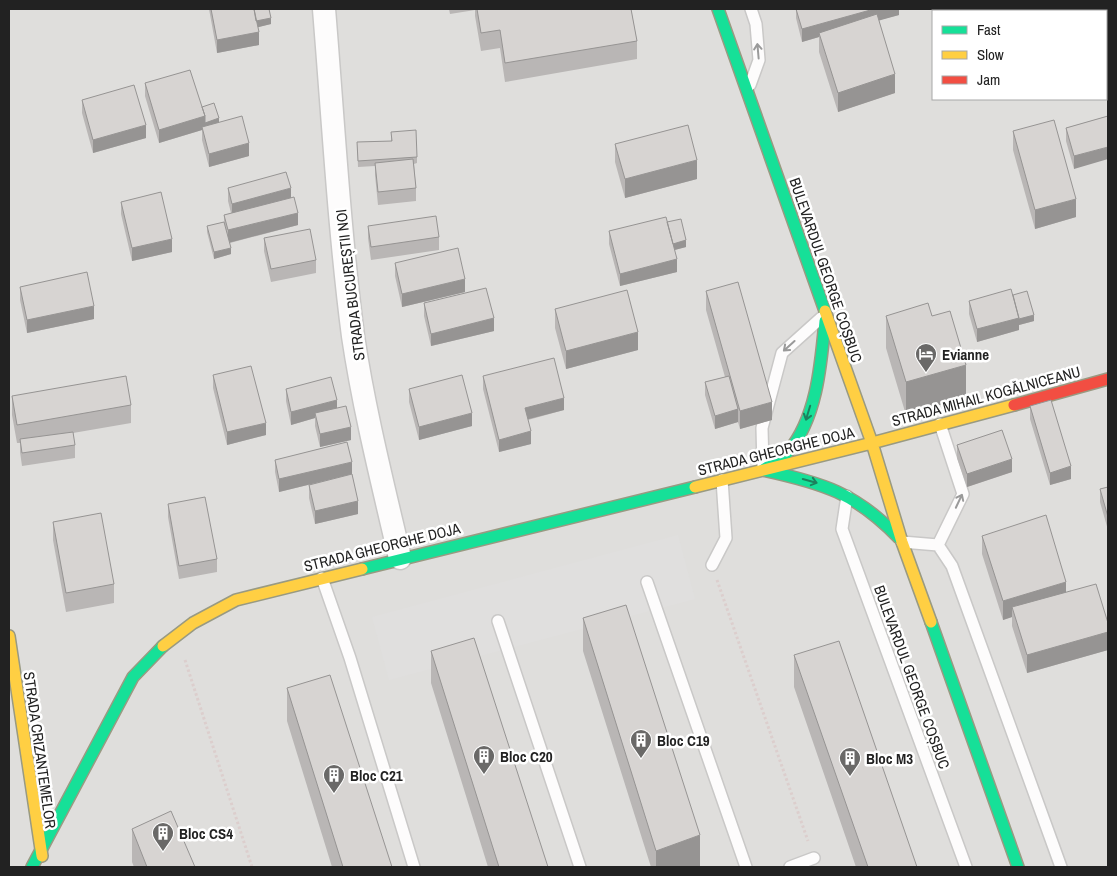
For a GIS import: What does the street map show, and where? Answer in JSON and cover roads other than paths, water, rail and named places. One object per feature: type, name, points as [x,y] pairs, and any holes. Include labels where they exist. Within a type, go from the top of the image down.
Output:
[{"type":"main road","name":"BULEVARDUL GEORGE COȘBUC","points":[[718,9],[872,443],[902,542],[1018,867]]},
{"type":"main road","points":[[763,470],[788,452],[805,423],[821,363],[826,314]]},
{"type":"main road","name":"STRADA MIHAIL KOGĂLNICEANU","points":[[872,443],[1108,379]]},
{"type":"main road","name":"STRADA GHEORGHE DOJA","points":[[32,867],[133,677],[155,652],[177,633],[204,614],[236,600],[400,558],[872,443]]},
{"type":"main road","points":[[763,470],[826,485],[875,513],[902,542]]},
{"type":"main road","name":"STRADA CRIZANTEMELOR","points":[[9,636],[40,852],[47,867]]},
{"type":"street","name":"STRADA BUCUREȘTII NOI","points":[[324,9],[343,248],[354,338],[379,467],[400,558]]},
{"type":"lane","points":[[748,92],[759,60],[756,24],[750,9]]},
{"type":"lane","points":[[763,470],[762,428],[782,353],[826,314]]},
{"type":"lane","points":[[938,546],[962,494],[940,424]]},
{"type":"lane","points":[[712,565],[726,538],[722,480]]},
{"type":"lane","name":"BULEVARDUL GEORGE COȘBUC","points":[[847,496],[842,529],[966,867]]},
{"type":"lane","points":[[902,542],[938,546],[952,566],[1061,867]]},
{"type":"lane","points":[[322,578],[350,658],[414,867]]},
{"type":"lane","points":[[647,582],[746,867]]},
{"type":"lane","points":[[498,621],[580,867]]},
{"type":"lane","points":[[790,867],[814,858]]},
{"type":"place","name":"Evianne","points":[[926,373]]},
{"type":"place","name":"Bloc C19","points":[[641,759]]},
{"type":"place","name":"Bloc C20","points":[[484,775]]},
{"type":"place","name":"Bloc M3","points":[[850,777]]},
{"type":"place","name":"Bloc C21","points":[[334,794]]},
{"type":"place","name":"Bloc CS4","points":[[163,852]]}]
